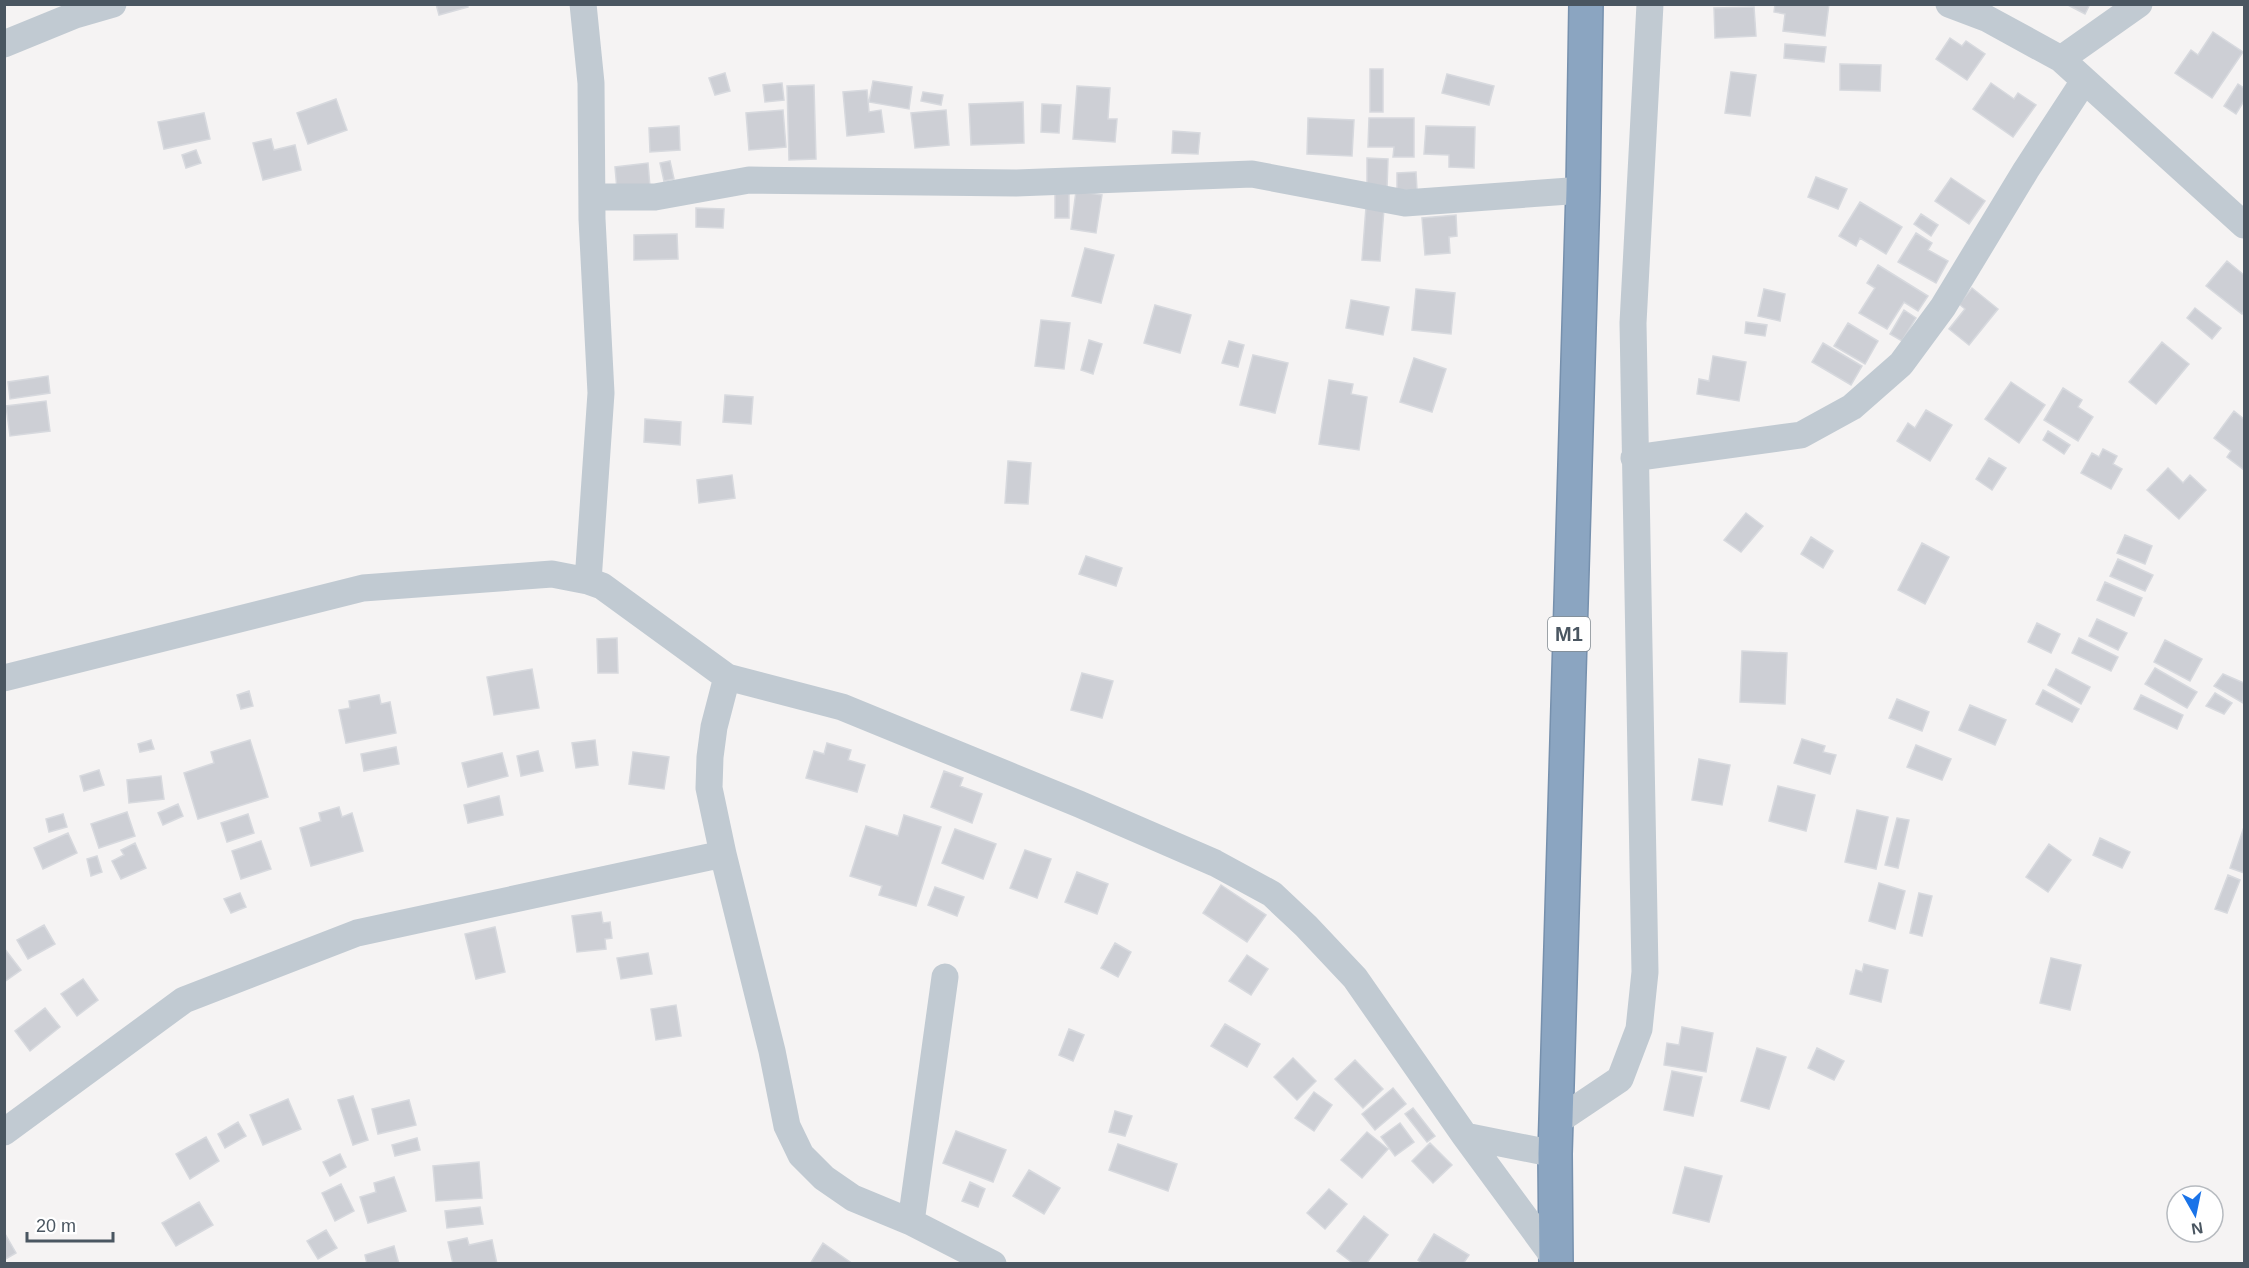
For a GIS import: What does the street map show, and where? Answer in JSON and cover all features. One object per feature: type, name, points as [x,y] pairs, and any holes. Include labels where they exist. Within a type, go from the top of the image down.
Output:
[{"type":"highway","name":"M1","points":[[1557,1263],[1556,1138],[1583,190],[1586,4]]},
{"type":"street","points":[[4,44],[75,15],[113,4]]},
{"type":"street","points":[[583,4],[591,83],[592,197],[601,393],[588,581]]},
{"type":"street","points":[[1465,1136],[1556,1138],[1620,1079],[1639,1029],[1645,972],[1633,323],[1650,4]]},
{"type":"street","points":[[1949,4],[1986,18],[2061,59],[2244,225]]},
{"type":"street","points":[[2061,59],[2139,4]]},
{"type":"street","points":[[1634,458],[1801,435],[1852,407],[1901,364],[1943,307],[2026,170],[2084,81]]},
{"type":"street","points":[[592,197],[655,197],[749,180],[1016,183],[1252,174],[1405,203],[1583,190]]},
{"type":"street","points":[[4,678],[363,588],[552,574],[602,586],[727,677],[842,707],[1079,804],[1215,863],[1272,894],[1355,978],[1557,1263]]},
{"type":"street","points":[[727,677],[714,728],[710,757],[710,788],[723,854],[772,1051],[787,1126],[801,1155],[824,1178],[853,1198],[911,1222],[993,1263]]},
{"type":"street","points":[[4,1132],[184,1000],[357,933],[723,854]]},
{"type":"street","points":[[911,1222],[945,977]]},
{"type":"building","points":[[436,4],[467,4],[468,7],[439,15]]},
{"type":"building","points":[[1775,4],[1829,4],[1825,36],[1783,31],[1785,14],[1774,12]]},
{"type":"building","points":[[2066,4],[2090,4],[2085,14]]},
{"type":"building","points":[[1754,7],[1756,36],[1715,38],[1714,8]]},
{"type":"building","points":[[2213,32],[2243,52],[2212,98],[2175,73],[2191,50],[2198,55]]},
{"type":"building","points":[[1950,38],[1962,46],[1966,41],[1985,54],[1967,80],[1936,59]]},
{"type":"building","points":[[1785,44],[1826,47],[1824,62],[1784,58]]},
{"type":"building","points":[[1840,64],[1881,65],[1880,91],[1840,90]]},
{"type":"building","points":[[1370,69],[1383,69],[1383,112],[1370,112]]},
{"type":"building","points":[[1731,72],[1756,75],[1750,116],[1725,113]]},
{"type":"building","points":[[725,73],[730,91],[715,95],[709,78]]},
{"type":"building","points":[[1447,74],[1494,86],[1489,105],[1442,93]]},
{"type":"building","points":[[873,81],[912,87],[909,109],[869,102]]},
{"type":"building","points":[[782,83],[784,100],[765,102],[763,85]]},
{"type":"building","points":[[1991,83],[2014,99],[2018,93],[2036,105],[2013,137],[1973,109]]},
{"type":"building","points":[[2238,84],[2244,88],[2244,101],[2236,114],[2224,106]]},
{"type":"building","points":[[814,85],[816,159],[789,160],[787,86]]},
{"type":"building","points":[[1077,86],[1110,88],[1108,119],[1117,119],[1115,142],[1073,139]]},
{"type":"building","points":[[867,90],[869,112],[881,110],[884,132],[847,136],[843,92]]},
{"type":"building","points":[[923,92],[943,95],[941,105],[921,101]]},
{"type":"building","points":[[336,99],[347,130],[308,144],[297,113]]},
{"type":"building","points":[[1023,102],[1024,143],[971,145],[969,104]]},
{"type":"building","points":[[1042,104],[1061,105],[1059,133],[1041,132]]},
{"type":"building","points":[[783,110],[786,147],[749,150],[746,113]]},
{"type":"building","points":[[946,110],[949,145],[915,148],[911,113]]},
{"type":"building","points":[[204,113],[210,139],[164,149],[158,122]]},
{"type":"building","points":[[1308,118],[1354,120],[1352,156],[1307,154]]},
{"type":"building","points":[[1369,118],[1414,118],[1414,157],[1393,157],[1394,147],[1368,147]]},
{"type":"building","points":[[679,126],[680,150],[650,152],[649,128]]},
{"type":"building","points":[[1426,126],[1475,127],[1474,168],[1449,167],[1449,155],[1424,154]]},
{"type":"building","points":[[1173,131],[1200,133],[1198,154],[1172,153]]},
{"type":"building","points":[[271,139],[274,150],[295,145],[301,170],[263,180],[253,143]]},
{"type":"building","points":[[196,150],[201,163],[186,168],[182,155]]},
{"type":"building","points":[[1367,158],[1388,159],[1387,189],[1367,188]]},
{"type":"building","points":[[670,161],[674,179],[664,181],[660,163]]},
{"type":"building","points":[[648,163],[650,187],[617,190],[615,167]]},
{"type":"building","points":[[1416,172],[1417,190],[1397,190],[1397,173]]},
{"type":"building","points":[[1816,177],[1847,189],[1838,209],[1808,197]]},
{"type":"building","points":[[1951,178],[1985,201],[1969,224],[1935,201]]},
{"type":"building","points":[[1076,191],[1102,195],[1096,233],[1071,229]]},
{"type":"building","points":[[1055,194],[1069,194],[1069,218],[1055,218]]},
{"type":"building","points":[[1860,202],[1902,227],[1886,254],[1860,238],[1856,246],[1839,236]]},
{"type":"building","points":[[1366,207],[1384,209],[1380,261],[1362,260]]},
{"type":"building","points":[[696,208],[724,209],[723,228],[696,227]]},
{"type":"building","points":[[1921,214],[1938,225],[1931,236],[1914,224]]},
{"type":"building","points":[[1456,215],[1457,236],[1449,237],[1450,253],[1425,255],[1422,218]]},
{"type":"building","points":[[1916,233],[1932,243],[1928,250],[1948,261],[1936,283],[1898,262]]},
{"type":"building","points":[[677,234],[678,259],[634,260],[634,235]]},
{"type":"building","points":[[1085,248],[1114,255],[1101,303],[1072,296]]},
{"type":"building","points":[[2227,261],[2244,275],[2242,314],[2206,286]]},
{"type":"building","points":[[1878,265],[1928,296],[1918,311],[1904,302],[1887,329],[1859,313],[1875,288],[1867,283]]},
{"type":"building","points":[[1972,288],[1998,309],[1969,345],[1949,329],[1965,309],[1959,304]]},
{"type":"building","points":[[1416,289],[1455,293],[1451,334],[1412,330]]},
{"type":"building","points":[[1764,289],[1785,294],[1780,321],[1758,316]]},
{"type":"building","points":[[1351,300],[1389,307],[1383,335],[1346,328]]},
{"type":"building","points":[[1155,305],[1191,315],[1180,353],[1144,343]]},
{"type":"building","points":[[2195,308],[2221,328],[2212,339],[2187,318]]},
{"type":"building","points":[[1904,310],[1916,318],[1902,341],[1890,334]]},
{"type":"building","points":[[1041,320],[1070,323],[1064,369],[1035,366]]},
{"type":"building","points":[[1746,322],[1767,325],[1765,336],[1745,333]]},
{"type":"building","points":[[1848,323],[1878,341],[1865,364],[1834,346]]},
{"type":"building","points":[[1089,340],[1102,344],[1093,374],[1081,370]]},
{"type":"building","points":[[1229,341],[1244,345],[1238,367],[1222,363]]},
{"type":"building","points":[[2162,342],[2189,364],[2156,404],[2129,382]]},
{"type":"building","points":[[1823,343],[1862,366],[1851,385],[1812,362]]},
{"type":"building","points":[[1253,355],[1288,363],[1275,413],[1240,405]]},
{"type":"building","points":[[1713,356],[1746,362],[1739,401],[1697,394],[1699,379],[1709,381]]},
{"type":"building","points":[[1414,358],[1446,369],[1432,412],[1400,402]]},
{"type":"building","points":[[48,376],[50,393],[10,399],[8,382]]},
{"type":"building","points":[[1329,380],[1353,384],[1351,394],[1367,397],[1359,450],[1319,444]]},
{"type":"building","points":[[2011,382],[2045,405],[2019,443],[1985,419]]},
{"type":"building","points":[[2063,388],[2082,400],[2078,407],[2093,417],[2078,441],[2044,420]]},
{"type":"building","points":[[725,395],[753,397],[751,424],[723,422]]},
{"type":"building","points":[[46,401],[50,431],[10,436],[6,406]]},
{"type":"building","points":[[1926,410],[1952,425],[1930,461],[1897,441],[1908,423],[1915,428]]},
{"type":"building","points":[[2234,411],[2244,419],[2244,470],[2227,457],[2231,451],[2214,438]]},
{"type":"building","points":[[645,419],[681,422],[680,445],[644,442]]},
{"type":"building","points":[[2048,431],[2070,445],[2064,454],[2043,440]]},
{"type":"building","points":[[2103,449],[2117,456],[2113,464],[2122,469],[2111,489],[2081,473],[2092,453],[2099,457]]},
{"type":"building","points":[[1989,458],[2006,468],[1992,490],[1976,479]]},
{"type":"building","points":[[1008,461],[1031,463],[1028,504],[1005,503]]},
{"type":"building","points":[[2168,468],[2183,483],[2190,475],[2206,490],[2179,519],[2147,490]]},
{"type":"building","points":[[732,475],[735,498],[699,503],[697,480]]},
{"type":"building","points":[[1746,513],[1763,526],[1741,552],[1724,540]]},
{"type":"building","points":[[2125,535],[2152,546],[2145,564],[2117,553]]},
{"type":"building","points":[[1811,537],[1833,551],[1823,568],[1801,554]]},
{"type":"building","points":[[1922,543],[1949,557],[1925,604],[1898,590]]},
{"type":"building","points":[[1086,556],[1122,568],[1116,586],[1079,574]]},
{"type":"building","points":[[2118,559],[2153,575],[2145,591],[2110,576]]},
{"type":"building","points":[[2105,582],[2142,598],[2134,616],[2097,600]]},
{"type":"building","points":[[2097,619],[2127,633],[2118,650],[2089,636]]},
{"type":"building","points":[[2037,623],[2060,634],[2051,653],[2028,642]]},
{"type":"building","points":[[617,638],[618,673],[598,673],[597,639]]},
{"type":"building","points":[[2079,638],[2118,657],[2111,671],[2072,653]]},
{"type":"building","points":[[2165,640],[2202,659],[2190,681],[2154,662]]},
{"type":"building","points":[[1742,651],[1787,653],[1785,704],[1740,702]]},
{"type":"building","points":[[2155,668],[2197,692],[2187,708],[2145,684]]},
{"type":"building","points":[[532,669],[539,708],[494,715],[487,677]]},
{"type":"building","points":[[2056,669],[2090,687],[2081,704],[2048,685]]},
{"type":"building","points":[[1082,673],[1113,681],[1102,718],[1071,710]]},
{"type":"building","points":[[2223,674],[2244,683],[2243,703],[2214,686]]},
{"type":"building","points":[[2043,690],[2079,709],[2072,722],[2036,704]]},
{"type":"building","points":[[249,691],[253,706],[241,709],[237,695]]},
{"type":"building","points":[[2215,693],[2232,703],[2224,714],[2206,706]]},
{"type":"building","points":[[379,695],[381,704],[390,702],[396,733],[346,743],[339,710],[350,708],[349,701]]},
{"type":"building","points":[[2141,695],[2183,715],[2177,729],[2134,709]]},
{"type":"building","points":[[1897,699],[1929,712],[1922,731],[1889,718]]},
{"type":"building","points":[[1970,705],[2006,720],[1995,745],[1959,730]]},
{"type":"building","points":[[1802,739],[1825,746],[1823,752],[1836,755],[1830,774],[1794,763]]},
{"type":"building","points":[[151,740],[154,749],[140,752],[138,744]]},
{"type":"building","points":[[250,740],[268,797],[198,819],[184,773],[214,763],[211,752]]},
{"type":"building","points":[[595,740],[598,765],[576,768],[572,743]]},
{"type":"building","points":[[827,743],[851,750],[848,760],[865,765],[857,792],[806,778],[814,751],[824,754]]},
{"type":"building","points":[[1916,745],[1951,759],[1942,780],[1907,767]]},
{"type":"building","points":[[396,747],[399,764],[364,771],[361,754]]},
{"type":"building","points":[[538,751],[543,771],[521,776],[517,756]]},
{"type":"building","points":[[633,752],[669,757],[664,789],[629,784]]},
{"type":"building","points":[[502,753],[508,776],[468,787],[462,763]]},
{"type":"building","points":[[1699,759],[1730,765],[1722,805],[1692,800]]},
{"type":"building","points":[[99,770],[104,785],[84,791],[80,776]]},
{"type":"building","points":[[944,771],[963,778],[960,786],[982,794],[972,823],[931,807]]},
{"type":"building","points":[[161,776],[164,799],[129,803],[127,780]]},
{"type":"building","points":[[1778,786],[1815,795],[1806,831],[1769,821]]},
{"type":"building","points":[[499,796],[503,815],[468,823],[464,805]]},
{"type":"building","points":[[178,804],[183,816],[163,825],[158,813]]},
{"type":"building","points":[[339,807],[342,817],[352,813],[363,851],[311,866],[300,828],[321,821],[319,813]]},
{"type":"building","points":[[1857,810],[1888,817],[1876,869],[1845,862]]},
{"type":"building","points":[[127,812],[135,836],[99,848],[91,824]]},
{"type":"building","points":[[63,814],[67,827],[49,832],[46,819]]},
{"type":"building","points":[[248,814],[254,833],[227,842],[221,823]]},
{"type":"building","points":[[904,815],[941,827],[916,906],[879,895],[882,886],[850,876],[866,826],[898,836]]},
{"type":"building","points":[[1897,818],[1909,820],[1898,868],[1885,865]]},
{"type":"building","points":[[2244,827],[2244,873],[2230,868]]},
{"type":"building","points":[[955,829],[996,844],[983,879],[942,863]]},
{"type":"building","points":[[68,833],[77,853],[43,869],[34,848]]},
{"type":"building","points":[[2100,838],[2130,852],[2122,868],[2093,855]]},
{"type":"building","points":[[261,841],[271,869],[241,879],[232,851]]},
{"type":"building","points":[[135,843],[146,868],[121,879],[112,861],[124,855],[121,850]]},
{"type":"building","points":[[2049,844],[2071,860],[2048,892],[2026,877]]},
{"type":"building","points":[[1025,850],[1051,859],[1037,898],[1010,888]]},
{"type":"building","points":[[97,856],[102,872],[91,876],[87,859]]},
{"type":"building","points":[[1077,872],[1108,884],[1097,914],[1065,902]]},
{"type":"building","points":[[2228,875],[2240,880],[2227,913],[2215,909]]},
{"type":"building","points":[[1879,883],[1905,891],[1895,929],[1869,921]]},
{"type":"building","points":[[1221,885],[1266,915],[1247,942],[1203,913]]},
{"type":"building","points":[[935,887],[964,897],[957,916],[928,905]]},
{"type":"building","points":[[240,893],[246,907],[231,913],[224,899]]},
{"type":"building","points":[[1919,893],[1932,896],[1922,936],[1910,933]]},
{"type":"building","points":[[601,912],[603,923],[610,922],[612,938],[605,939],[606,949],[577,952],[572,916]]},
{"type":"building","points":[[44,925],[55,944],[28,959],[17,940]]},
{"type":"building","points":[[495,927],[505,972],[476,979],[465,934]]},
{"type":"building","points":[[1115,943],[1131,952],[1118,977],[1101,968]]},
{"type":"building","points":[[4,948],[21,970],[4,982]]},
{"type":"building","points":[[648,953],[652,974],[621,979],[617,958]]},
{"type":"building","points":[[1247,955],[1268,969],[1251,995],[1229,981]]},
{"type":"building","points":[[2051,958],[2081,965],[2070,1010],[2040,1003]]},
{"type":"building","points":[[1864,964],[1888,970],[1881,1002],[1850,994],[1856,970],[1862,972]]},
{"type":"building","points":[[83,979],[98,1000],[77,1016],[61,994]]},
{"type":"building","points":[[676,1005],[681,1036],[656,1040],[651,1009]]},
{"type":"building","points":[[45,1008],[60,1027],[30,1051],[15,1031]]},
{"type":"building","points":[[1225,1024],[1260,1044],[1247,1067],[1211,1046]]},
{"type":"building","points":[[1682,1027],[1713,1033],[1706,1072],[1664,1065],[1667,1043],[1679,1045]]},
{"type":"building","points":[[1069,1029],[1084,1035],[1073,1061],[1059,1055]]},
{"type":"building","points":[[1757,1048],[1786,1057],[1769,1109],[1741,1101]]},
{"type":"building","points":[[1817,1048],[1844,1061],[1834,1080],[1808,1068]]},
{"type":"building","points":[[1293,1058],[1316,1081],[1297,1100],[1274,1077]]},
{"type":"building","points":[[1355,1060],[1383,1089],[1363,1108],[1335,1079]]},
{"type":"building","points":[[1672,1071],[1702,1077],[1693,1116],[1664,1110]]},
{"type":"building","points":[[1393,1088],[1406,1104],[1375,1130],[1362,1114]]},
{"type":"building","points":[[1314,1092],[1332,1105],[1314,1131],[1295,1118]]},
{"type":"building","points":[[353,1096],[368,1140],[353,1145],[338,1100]]},
{"type":"building","points":[[288,1099],[301,1129],[263,1145],[250,1115]]},
{"type":"building","points":[[409,1100],[416,1125],[378,1134],[372,1109]]},
{"type":"building","points":[[1413,1108],[1435,1136],[1427,1142],[1405,1114]]},
{"type":"building","points":[[1115,1111],[1132,1116],[1125,1136],[1109,1132]]},
{"type":"building","points":[[238,1122],[246,1136],[225,1148],[218,1134]]},
{"type":"building","points":[[1400,1123],[1414,1142],[1395,1156],[1381,1137]]},
{"type":"building","points":[[956,1131],[1006,1150],[993,1182],[943,1163]]},
{"type":"building","points":[[1367,1132],[1388,1149],[1362,1178],[1341,1160]]},
{"type":"building","points":[[206,1137],[219,1161],[190,1179],[176,1154]]},
{"type":"building","points":[[417,1138],[420,1150],[395,1156],[392,1145]]},
{"type":"building","points":[[1430,1143],[1452,1165],[1433,1183],[1412,1161]]},
{"type":"building","points":[[1118,1144],[1177,1164],[1168,1191],[1109,1170]]},
{"type":"building","points":[[340,1154],[346,1167],[330,1176],[323,1162]]},
{"type":"building","points":[[479,1162],[482,1198],[436,1201],[433,1166]]},
{"type":"building","points":[[1685,1167],[1722,1176],[1709,1222],[1673,1213]]},
{"type":"building","points":[[1029,1170],[1060,1188],[1044,1214],[1013,1196]]},
{"type":"building","points":[[394,1177],[406,1211],[368,1223],[360,1197],[376,1192],[374,1183]]},
{"type":"building","points":[[970,1182],[985,1189],[978,1207],[962,1201]]},
{"type":"building","points":[[341,1184],[354,1211],[335,1221],[322,1193]]},
{"type":"building","points":[[1329,1189],[1347,1204],[1325,1229],[1307,1213]]},
{"type":"building","points":[[199,1202],[213,1225],[176,1246],[162,1223]]},
{"type":"building","points":[[480,1207],[483,1224],[447,1228],[445,1211]]},
{"type":"building","points":[[1364,1216],[1388,1235],[1366,1264],[1354,1264],[1337,1251]]},
{"type":"building","points":[[326,1230],[337,1248],[318,1259],[307,1241]]},
{"type":"building","points":[[4,1232],[16,1253],[4,1260]]},
{"type":"building","points":[[1434,1234],[1469,1255],[1463,1264],[1423,1264],[1418,1260]]},
{"type":"building","points":[[467,1238],[469,1245],[492,1240],[497,1264],[453,1264],[448,1242]]},
{"type":"building","points":[[823,1243],[853,1264],[810,1264]]},
{"type":"building","points":[[394,1246],[399,1264],[367,1264],[365,1255]]}]
